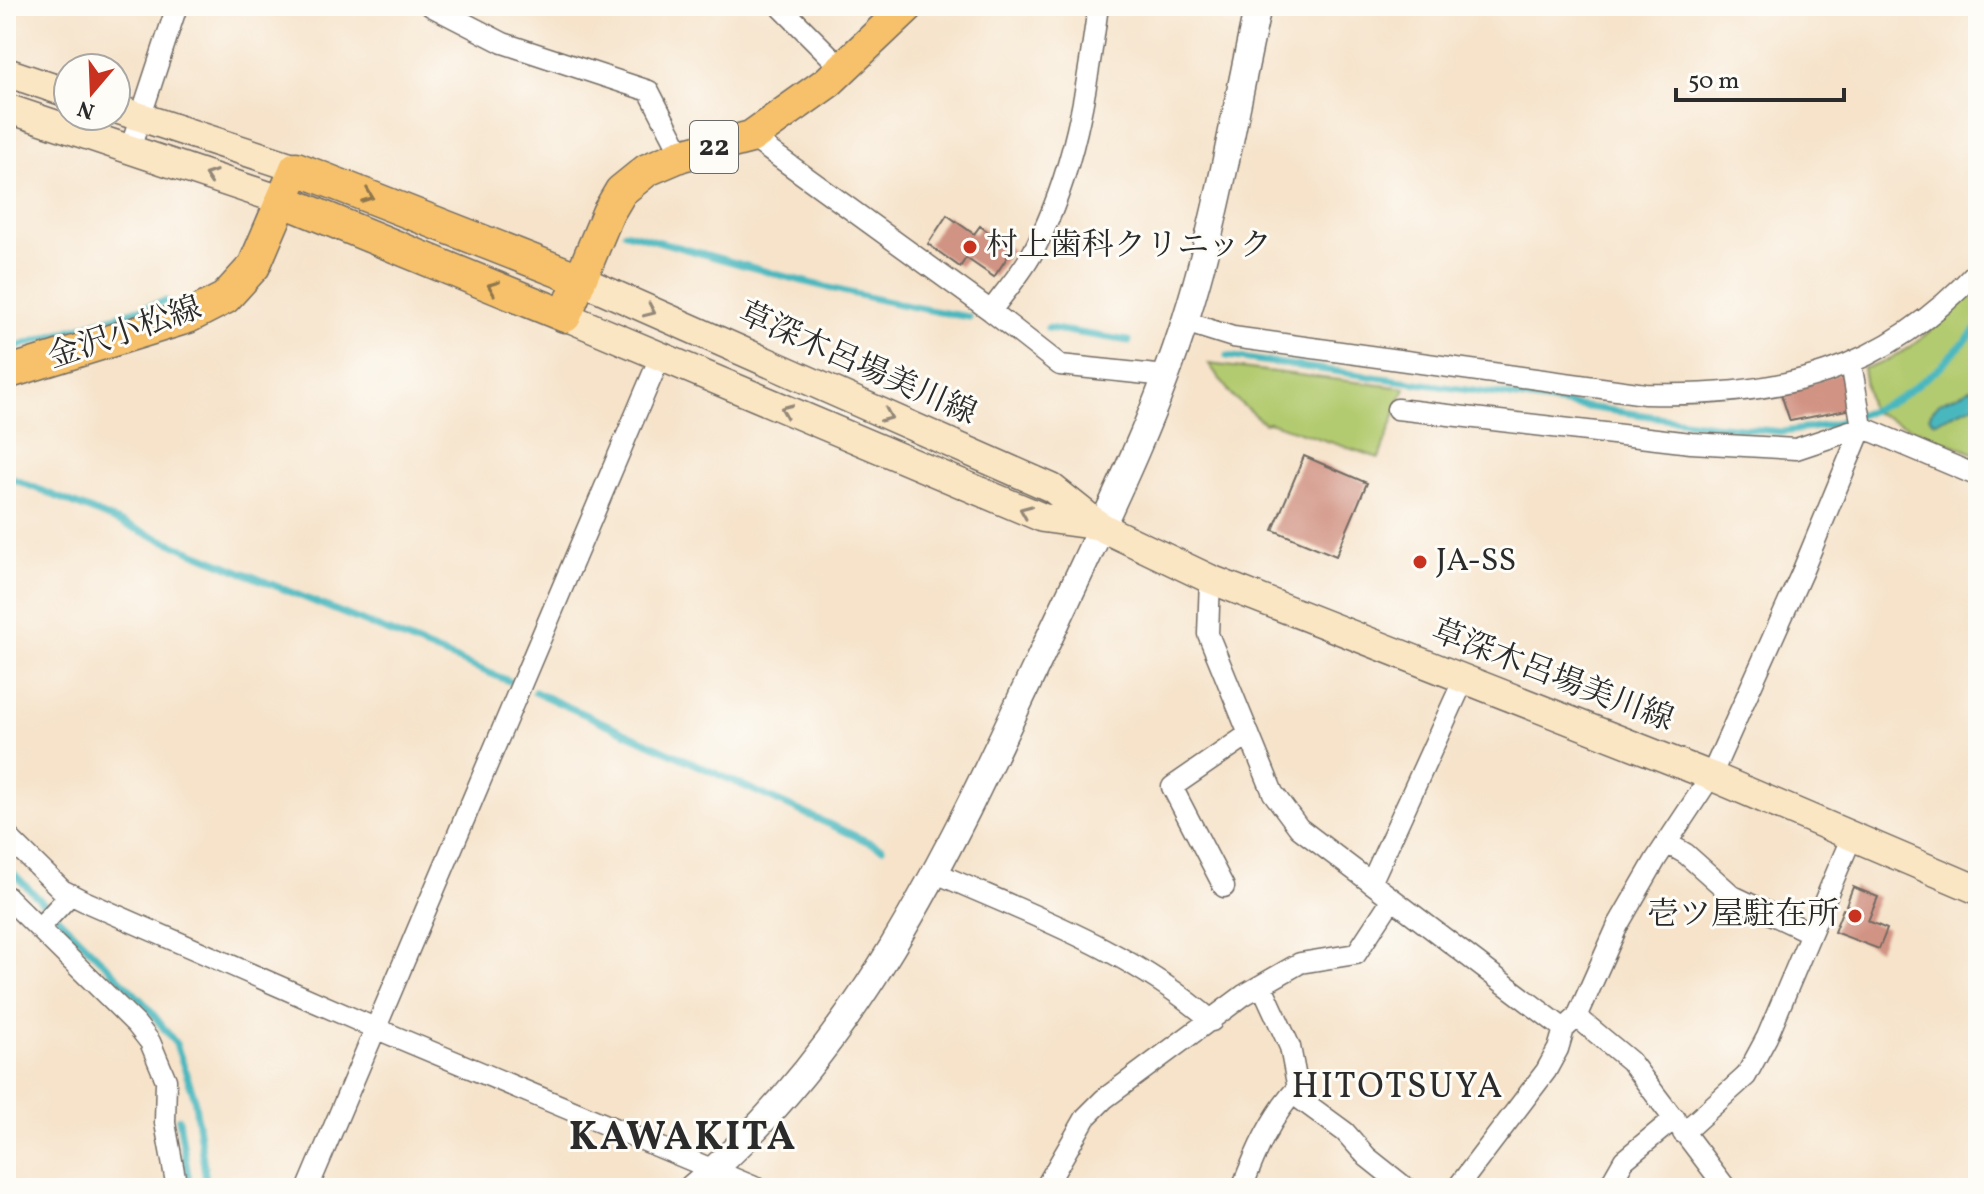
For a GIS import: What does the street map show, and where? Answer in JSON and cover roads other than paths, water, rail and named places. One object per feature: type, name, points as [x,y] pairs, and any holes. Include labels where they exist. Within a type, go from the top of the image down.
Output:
[{"type":"main road","name":"22","points":[[565,316],[621,191],[647,170],[682,155],[751,137],[828,82],[908,6]]},
{"type":"main road","points":[[6,72],[52,88]]},
{"type":"main road","points":[[6,108],[284,201],[565,316]]},
{"type":"main road","points":[[132,114],[296,168],[579,279]]},
{"type":"main road","name":"金沢小松線","points":[[6,373],[188,317],[225,298],[254,266],[296,168]]},
{"type":"main road","name":"草深木呂場美川線","points":[[579,279],[1052,488],[1101,527],[1210,579],[1711,776],[1978,890]]},
{"type":"main road","name":"草深木呂場美川線","points":[[565,316],[1043,518],[1101,527]]},
{"type":"street","points":[[132,106],[177,6]]},
{"type":"street","points":[[431,6],[503,43],[649,91],[682,155]]},
{"type":"street","points":[[780,6],[842,68]]},
{"type":"street","points":[[991,311],[1033,252],[1068,170],[1088,84],[1098,6]]},
{"type":"street","points":[[692,1188],[715,1169],[811,1065],[855,1008],[883,966],[934,872],[1008,724],[1101,527],[1166,376],[1185,322],[1198,278],[1258,6]]},
{"type":"street","points":[[130,132],[130,149]]},
{"type":"street","points":[[751,137],[991,311],[1060,365],[1166,376]]},
{"type":"street","points":[[1185,322],[1233,337],[1645,394],[1696,396],[1792,384],[1881,350],[1922,323],[1978,270]]},
{"type":"street","points":[[308,1188],[660,357]]},
{"type":"street","points":[[1457,1188],[1546,1071],[1618,925],[1711,776],[1803,570],[1862,427],[1851,363]]},
{"type":"street","points":[[1397,409],[1691,443],[1796,449],[1862,427],[1978,476]]},
{"type":"street","points":[[1210,579],[1208,634],[1273,793],[1299,828],[1392,899],[1630,1061],[1726,1188]]},
{"type":"street","points":[[1371,883],[1464,679]]},
{"type":"street","points":[[1224,887],[1172,787],[1249,734]]},
{"type":"street","points":[[6,835],[67,898],[757,1188]]},
{"type":"street","points":[[1608,1188],[1624,1160],[1746,1076],[1767,1037],[1852,836]]},
{"type":"street","points":[[1667,843],[1686,854],[1733,896],[1811,933]]},
{"type":"street","points":[[934,872],[1124,957],[1187,999],[1212,1021]]},
{"type":"street","points":[[6,896],[41,926],[150,1042],[166,1080],[165,1123],[177,1188]]},
{"type":"street","points":[[41,926],[67,898]]},
{"type":"street","points":[[1045,1188],[1069,1143],[1095,1108],[1244,995],[1300,963],[1356,954],[1392,899]]},
{"type":"street","points":[[1262,986],[1290,1047],[1300,1099],[1345,1132],[1367,1157],[1406,1188]]},
{"type":"street","points":[[1242,1188],[1273,1119],[1298,1087]]},
{"type":"water","points":[[1978,384],[1978,403],[1935,422],[1929,417],[1938,405]]},
{"type":"waterway","points":[[625,232],[839,290],[969,317]]},
{"type":"waterway","points":[[6,350],[165,301]]},
{"type":"waterway","points":[[1048,328],[1129,341]]},
{"type":"waterway","points":[[1227,356],[1713,425],[1783,432],[1830,425],[1898,399],[1937,370],[1978,328]]},
{"type":"waterway","points":[[6,476],[509,681]]},
{"type":"waterway","points":[[535,692],[882,848]]},
{"type":"waterway","points":[[6,866],[146,1005],[176,1044],[194,1096],[207,1188]]},
{"type":"waterway","points":[[179,1119],[190,1188]]},
{"type":"place","name":"村上歯科クリニック","points":[[970,247]]},
{"type":"place","name":"JA-SS","points":[[1420,562]]},
{"type":"place","name":"壱ツ屋駐在所","points":[[1855,916]]},
{"type":"district","name":"HITOTSUYA","points":[[1398,1088]]},
{"type":"district","name":"KAWAKITA","points":[[683,1139]]}]
